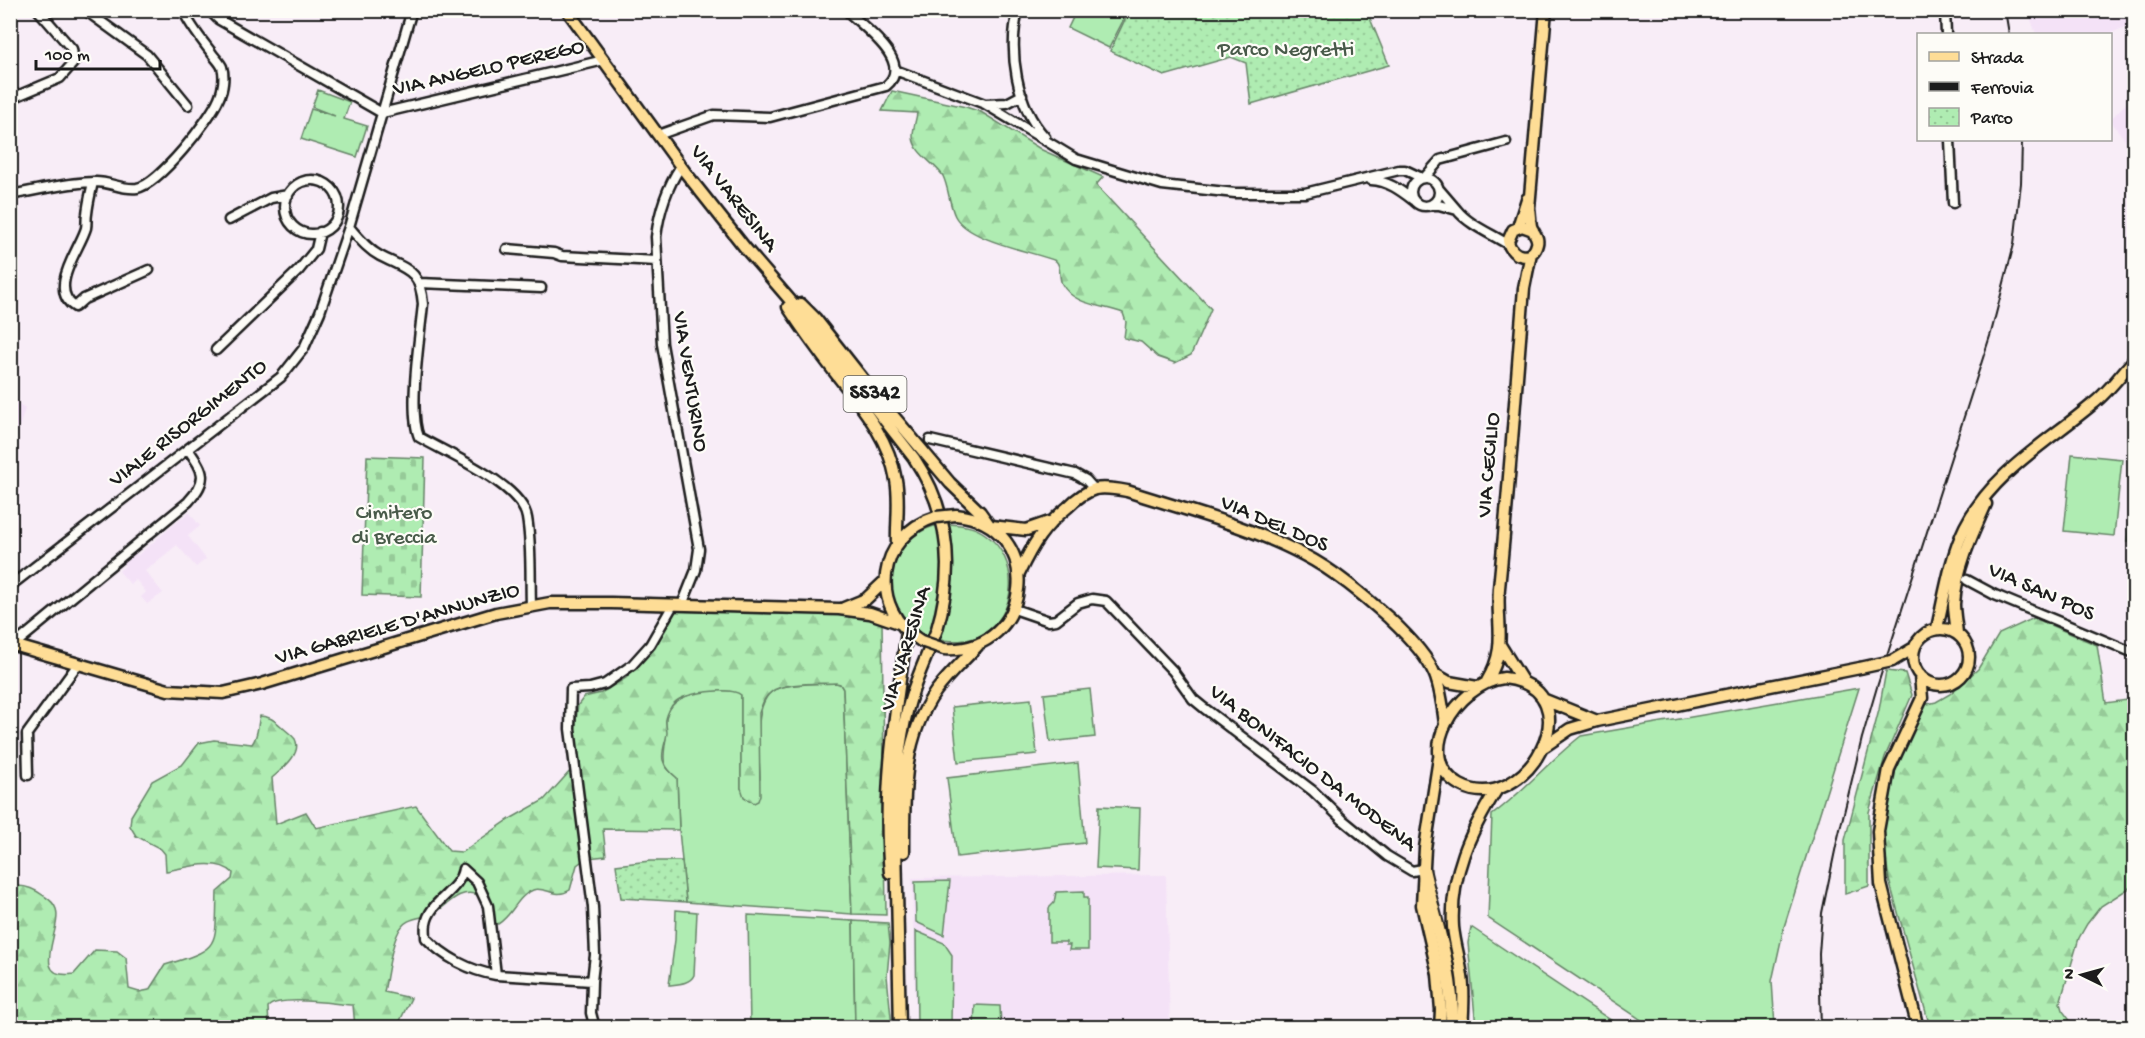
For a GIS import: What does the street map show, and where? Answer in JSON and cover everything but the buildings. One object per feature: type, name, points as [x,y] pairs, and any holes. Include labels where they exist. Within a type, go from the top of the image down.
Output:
[{"type":"highway","points":[[1423,869],[1449,975],[1452,1028]]},
{"type":"main road","name":"VIA VARESINA","points":[[567,10],[681,166],[796,307],[914,458],[933,492],[946,536],[947,584],[933,639],[911,695],[900,749],[895,797],[900,1028]]},
{"type":"main road","points":[[1531,188],[1516,229],[1509,237],[1512,249],[1522,256],[1531,253],[1537,243],[1529,207],[1531,188],[1545,10]]},
{"type":"main road","points":[[1516,229],[1526,227],[1533,230]]},
{"type":"main road","name":"VIA CECILIO","points":[[1512,249],[1524,288]]},
{"type":"main road","name":"VIA CECILIO","points":[[1440,1028],[1438,974],[1422,905],[1423,869],[1445,724],[1456,706],[1482,684],[1496,665],[1500,645],[1499,593],[1524,288],[1531,253]]},
{"type":"main road","name":"SS342","points":[[759,264],[815,318],[950,483],[980,512],[990,526]]},
{"type":"main road","name":"SS342","points":[[759,264],[808,337],[873,422],[885,442],[894,469],[898,493],[897,544]]},
{"type":"main road","points":[[1937,628],[1955,552],[1965,527],[1977,507],[2003,477],[2096,401],[2134,360]]},
{"type":"main road","name":"VIA DEL DOS","points":[[1094,489],[1109,488],[1127,491],[1246,530],[1304,555],[1325,567],[1377,608],[1414,644],[1435,674],[1445,724]]},
{"type":"main road","points":[[1019,573],[1030,550],[1049,522],[1077,499],[1094,489]]},
{"type":"main road","points":[[1957,633],[1954,605],[1960,573],[1968,544],[1992,490]]},
{"type":"main road","points":[[990,526],[1009,546],[1019,573],[1014,609],[997,632],[980,643],[965,648],[944,649],[921,641],[899,623],[890,606],[885,581],[888,562],[897,544],[912,528],[936,517],[956,515],[972,518],[990,526],[1026,530],[1049,522]]},
{"type":"main road","name":"VIA GABRIELE D'ANNUNZIO","points":[[839,609],[866,599],[885,581]]},
{"type":"main road","name":"VIA GABRIELE D'ANNUNZIO","points":[[12,645],[168,690],[223,693],[262,684],[496,612],[531,606],[564,603],[839,609],[870,613],[899,623]]},
{"type":"main road","points":[[1462,1028],[1463,985],[1453,928],[1453,895],[1461,857],[1479,817],[1497,789],[1520,776],[1545,746],[1570,729],[1597,721],[1894,660],[1914,648],[1923,635],[1937,628],[1949,629],[1957,633],[1969,650],[1969,665],[1964,674],[1955,682],[1922,698]]},
{"type":"main road","points":[[897,915],[889,862],[887,784],[890,745],[908,632]]},
{"type":"main road","points":[[897,915],[904,863],[906,775],[912,738],[936,692],[980,643]]},
{"type":"main road","points":[[1500,645],[1523,682],[1545,700],[1597,721]]},
{"type":"main road","points":[[1914,648],[1922,698],[1889,770],[1878,831],[1881,884],[1918,1028]]},
{"type":"main road","points":[[1894,660],[1917,670],[1935,685],[1946,685]]},
{"type":"main road","points":[[1435,674],[1449,682],[1482,684],[1504,678],[1523,682]]},
{"type":"main road","points":[[1545,700],[1549,723],[1545,746]]},
{"type":"main road","points":[[1440,752],[1446,772],[1461,785],[1473,789],[1497,789]]},
{"type":"street","points":[[10,99],[60,78],[74,62],[72,49],[38,10]]},
{"type":"street","points":[[85,10],[147,55],[188,105]]},
{"type":"street","points":[[10,195],[83,182],[105,182],[138,188],[178,155],[208,117],[219,98],[224,82],[222,67],[188,21],[183,10]]},
{"type":"street","points":[[209,10],[218,19],[382,113]]},
{"type":"street","points":[[658,135],[714,115],[770,117],[886,86],[891,81],[895,70],[892,57],[846,10]]},
{"type":"street","points":[[1018,10],[1014,46],[1022,95],[1036,128],[1053,146]]},
{"type":"street","points":[[1946,10],[1946,33]]},
{"type":"street","name":"VIALE RISORGIMENTO","points":[[10,586],[280,377],[304,348],[320,312],[349,227],[411,11]]},
{"type":"street","name":"VIA ANGELO PEREGO","points":[[382,113],[604,60]]},
{"type":"street","points":[[895,70],[985,104],[1076,159],[1106,170],[1162,185],[1236,193],[1296,193],[1405,170],[1434,180],[1457,210],[1473,225],[1489,232],[1512,249]]},
{"type":"street","points":[[985,104],[1007,103],[1022,95]]},
{"type":"street","points":[[1950,141],[1953,203]]},
{"type":"street","points":[[1414,200],[1411,194],[1413,185],[1423,178],[1440,159],[1506,142]]},
{"type":"street","points":[[1430,205],[1438,198],[1438,169],[1441,163],[1451,156]]},
{"type":"street","name":"VIA VENTURINO","points":[[592,981],[595,955],[594,908],[570,729],[571,689],[605,684],[632,665],[654,639],[677,605],[696,570],[699,549],[662,344],[657,261],[658,221],[669,187],[681,166]]},
{"type":"street","points":[[309,180],[326,183],[338,197],[338,214],[334,222],[320,232],[302,232],[295,227],[286,212],[288,195],[300,182],[309,180]]},
{"type":"street","points":[[1365,180],[1383,181],[1396,187],[1419,205],[1439,205],[1457,210]]},
{"type":"street","points":[[93,182],[86,216],[87,226],[64,276],[66,297],[71,305],[75,308],[84,298],[149,270]]},
{"type":"street","points":[[229,220],[271,198],[288,195]]},
{"type":"street","points":[[338,197],[358,196]]},
{"type":"street","points":[[349,227],[367,247],[410,270],[419,283],[423,304],[414,427],[419,437],[505,486],[518,498],[527,517],[531,606]]},
{"type":"street","points":[[1489,232],[1516,229]]},
{"type":"street","points":[[216,350],[304,263],[316,249],[320,232]]},
{"type":"street","points":[[507,249],[554,253],[562,256],[657,261]]},
{"type":"street","points":[[419,283],[541,288]]},
{"type":"street","points":[[930,440],[1075,474],[1086,480],[1094,489]]},
{"type":"street","points":[[12,645],[188,502],[200,489],[203,481],[201,467],[188,448]]},
{"type":"street","name":"VIA SAN POS","points":[[1967,580],[1995,595],[2134,653]]},
{"type":"street","name":"VIA BONIFACIO DA MODENA","points":[[1014,609],[1042,620],[1056,620],[1078,603],[1092,599],[1106,601],[1173,671],[1193,699],[1313,791],[1343,820],[1387,856],[1412,872],[1423,869]]},
{"type":"street","points":[[28,775],[27,734],[78,664]]},
{"type":"street","points":[[496,975],[488,906],[477,882],[463,869],[462,879],[434,907],[426,922],[426,938],[438,951],[462,964],[496,975],[592,981],[591,1013],[595,1028]]},
{"type":"shaded area","points":[[2028,11],[2134,11],[2134,27],[2132,24],[2111,33],[2036,33]]},
{"type":"shaded area","points":[[2134,95],[2134,152],[2112,123],[2112,118]]},
{"type":"shaded area","points":[[11,396],[25,409],[11,452]]},
{"type":"shaded area","points":[[189,512],[200,526],[188,536],[206,559],[196,567],[177,545],[145,571],[163,593],[147,604],[141,597],[146,592],[136,580],[130,584],[119,571],[125,566],[122,562],[135,552],[138,555]]},
{"type":"shaded area","points":[[1166,875],[1170,1027],[916,1027],[912,878]]},
{"type":"green space","points":[[1076,10],[1128,11],[1109,48],[1068,28]]},
{"type":"green space","name":"Parco Negretti","points":[[1129,11],[1367,11],[1389,65],[1251,104],[1246,63],[1231,57],[1164,76],[1110,51]]},
{"type":"green space","points":[[318,90],[350,102],[344,119],[367,126],[357,157],[301,139],[311,109],[335,116],[312,107]]},
{"type":"green space","points":[[892,91],[981,112],[1042,150],[1103,177],[1096,185],[1211,309],[1191,355],[1175,363],[1158,357],[1141,342],[1124,338],[1126,322],[1123,313],[1074,297],[1062,284],[1056,261],[986,239],[962,225],[953,211],[943,176],[920,153],[914,142],[913,133],[917,113],[882,111]]},
{"type":"green space","points":[[2072,454],[2122,459],[2114,536],[2064,531]]},
{"type":"green space","name":"Cimitero di Breccia","points":[[367,456],[425,458],[421,597],[362,595]]},
{"type":"green space","points":[[2134,468],[2134,543],[2127,542]]},
{"type":"green space","points":[[949,524],[963,525],[981,531],[996,544],[1009,572],[1010,586],[1008,601],[993,627],[975,638],[954,641],[938,640],[952,583],[953,555]]},
{"type":"green space","points":[[938,525],[941,581],[937,608],[928,637],[901,613],[893,595],[891,582],[893,569],[905,546],[925,529]]},
{"type":"green space","points":[[673,611],[843,615],[882,622],[886,915],[852,914],[843,689],[840,684],[836,683],[784,687],[767,696],[759,713],[760,795],[758,801],[754,803],[744,797],[741,788],[741,695],[728,691],[708,692],[688,696],[675,702],[666,719],[667,733],[663,757],[667,768],[677,778],[679,830],[603,829],[606,856],[588,858],[575,728],[578,705],[584,697],[601,693],[626,678],[652,649]]},
{"type":"green space","points":[[2034,618],[2097,645],[2106,703],[2134,699],[2134,885],[2101,906],[2079,938],[2060,1003],[2062,1010],[2075,1027],[1930,1027],[1889,880],[1883,836],[1895,772],[1924,705],[1936,702],[1950,694],[1978,669],[1999,634]]},
{"type":"green space","points":[[1886,671],[1905,673],[1912,695],[1885,757],[1869,812],[1869,886],[1845,894],[1845,840],[1879,710]]},
{"type":"green space","points":[[840,684],[843,689],[852,914],[686,902],[677,778],[667,768],[664,760],[666,718],[670,709],[685,696],[696,693],[718,690],[739,692],[741,695],[741,788],[760,779],[758,742],[760,714],[770,693],[793,685]]},
{"type":"green space","points":[[1859,688],[1784,927],[1772,981],[1775,1027],[1652,1027],[1488,918],[1492,815],[1581,736]]},
{"type":"green space","points":[[1090,689],[1095,737],[1050,742],[1044,694]]},
{"type":"green space","points":[[1031,699],[1037,754],[958,762],[952,707]]},
{"type":"green space","points":[[260,716],[276,722],[294,737],[297,745],[294,756],[272,778],[276,824],[306,812],[316,828],[416,806],[449,851],[462,852],[510,819],[544,800],[572,769],[585,859],[577,865],[570,890],[559,894],[541,889],[533,890],[523,897],[508,916],[498,924],[492,923],[478,895],[471,893],[458,896],[433,914],[413,919],[405,924],[398,933],[393,946],[384,992],[411,998],[397,1027],[355,1027],[353,1005],[283,1001],[268,1007],[269,1027],[11,1027],[12,901],[14,890],[18,886],[38,892],[53,903],[56,909],[57,918],[49,962],[52,970],[60,974],[74,974],[95,950],[117,951],[126,958],[129,989],[139,992],[149,990],[165,965],[197,954],[212,943],[215,935],[217,892],[232,879],[233,873],[226,868],[210,865],[166,871],[165,854],[161,849],[136,836],[130,826],[131,816],[152,781],[183,764],[199,743],[214,740],[252,744],[257,734]]},
{"type":"green space","points":[[1078,763],[1085,843],[957,857],[947,778]]},
{"type":"green space","points":[[1099,806],[1140,808],[1138,870],[1096,868]]},
{"type":"green space","points":[[650,861],[682,861],[686,902],[621,898],[616,865]]},
{"type":"green space","points":[[950,881],[944,935],[916,922],[915,882]]},
{"type":"green space","points":[[1084,891],[1084,897],[1088,897],[1088,950],[1069,950],[1070,945],[1066,945],[1066,942],[1049,942],[1049,908],[1054,903],[1056,892]]},
{"type":"green space","points":[[676,910],[697,912],[694,975],[687,982],[669,985],[675,940]]},
{"type":"green space","points":[[748,915],[853,921],[855,1027],[750,1027]]},
{"type":"green space","points":[[853,921],[888,923],[890,943],[887,976],[892,1027],[855,1027]]},
{"type":"green space","points":[[1471,927],[1621,1027],[1476,1027],[1468,943]]},
{"type":"green space","points":[[916,931],[944,943],[952,955],[951,1027],[917,1027]]},
{"type":"green space","points":[[975,1005],[1000,1006],[1001,1027],[974,1027]]},
{"type":"railway","points":[[2005,10],[2009,33]]},
{"type":"railway","points":[[1821,1028],[1819,954],[1822,913],[1836,846],[1877,687],[1991,333],[2014,244],[2021,183],[2022,141]]}]
